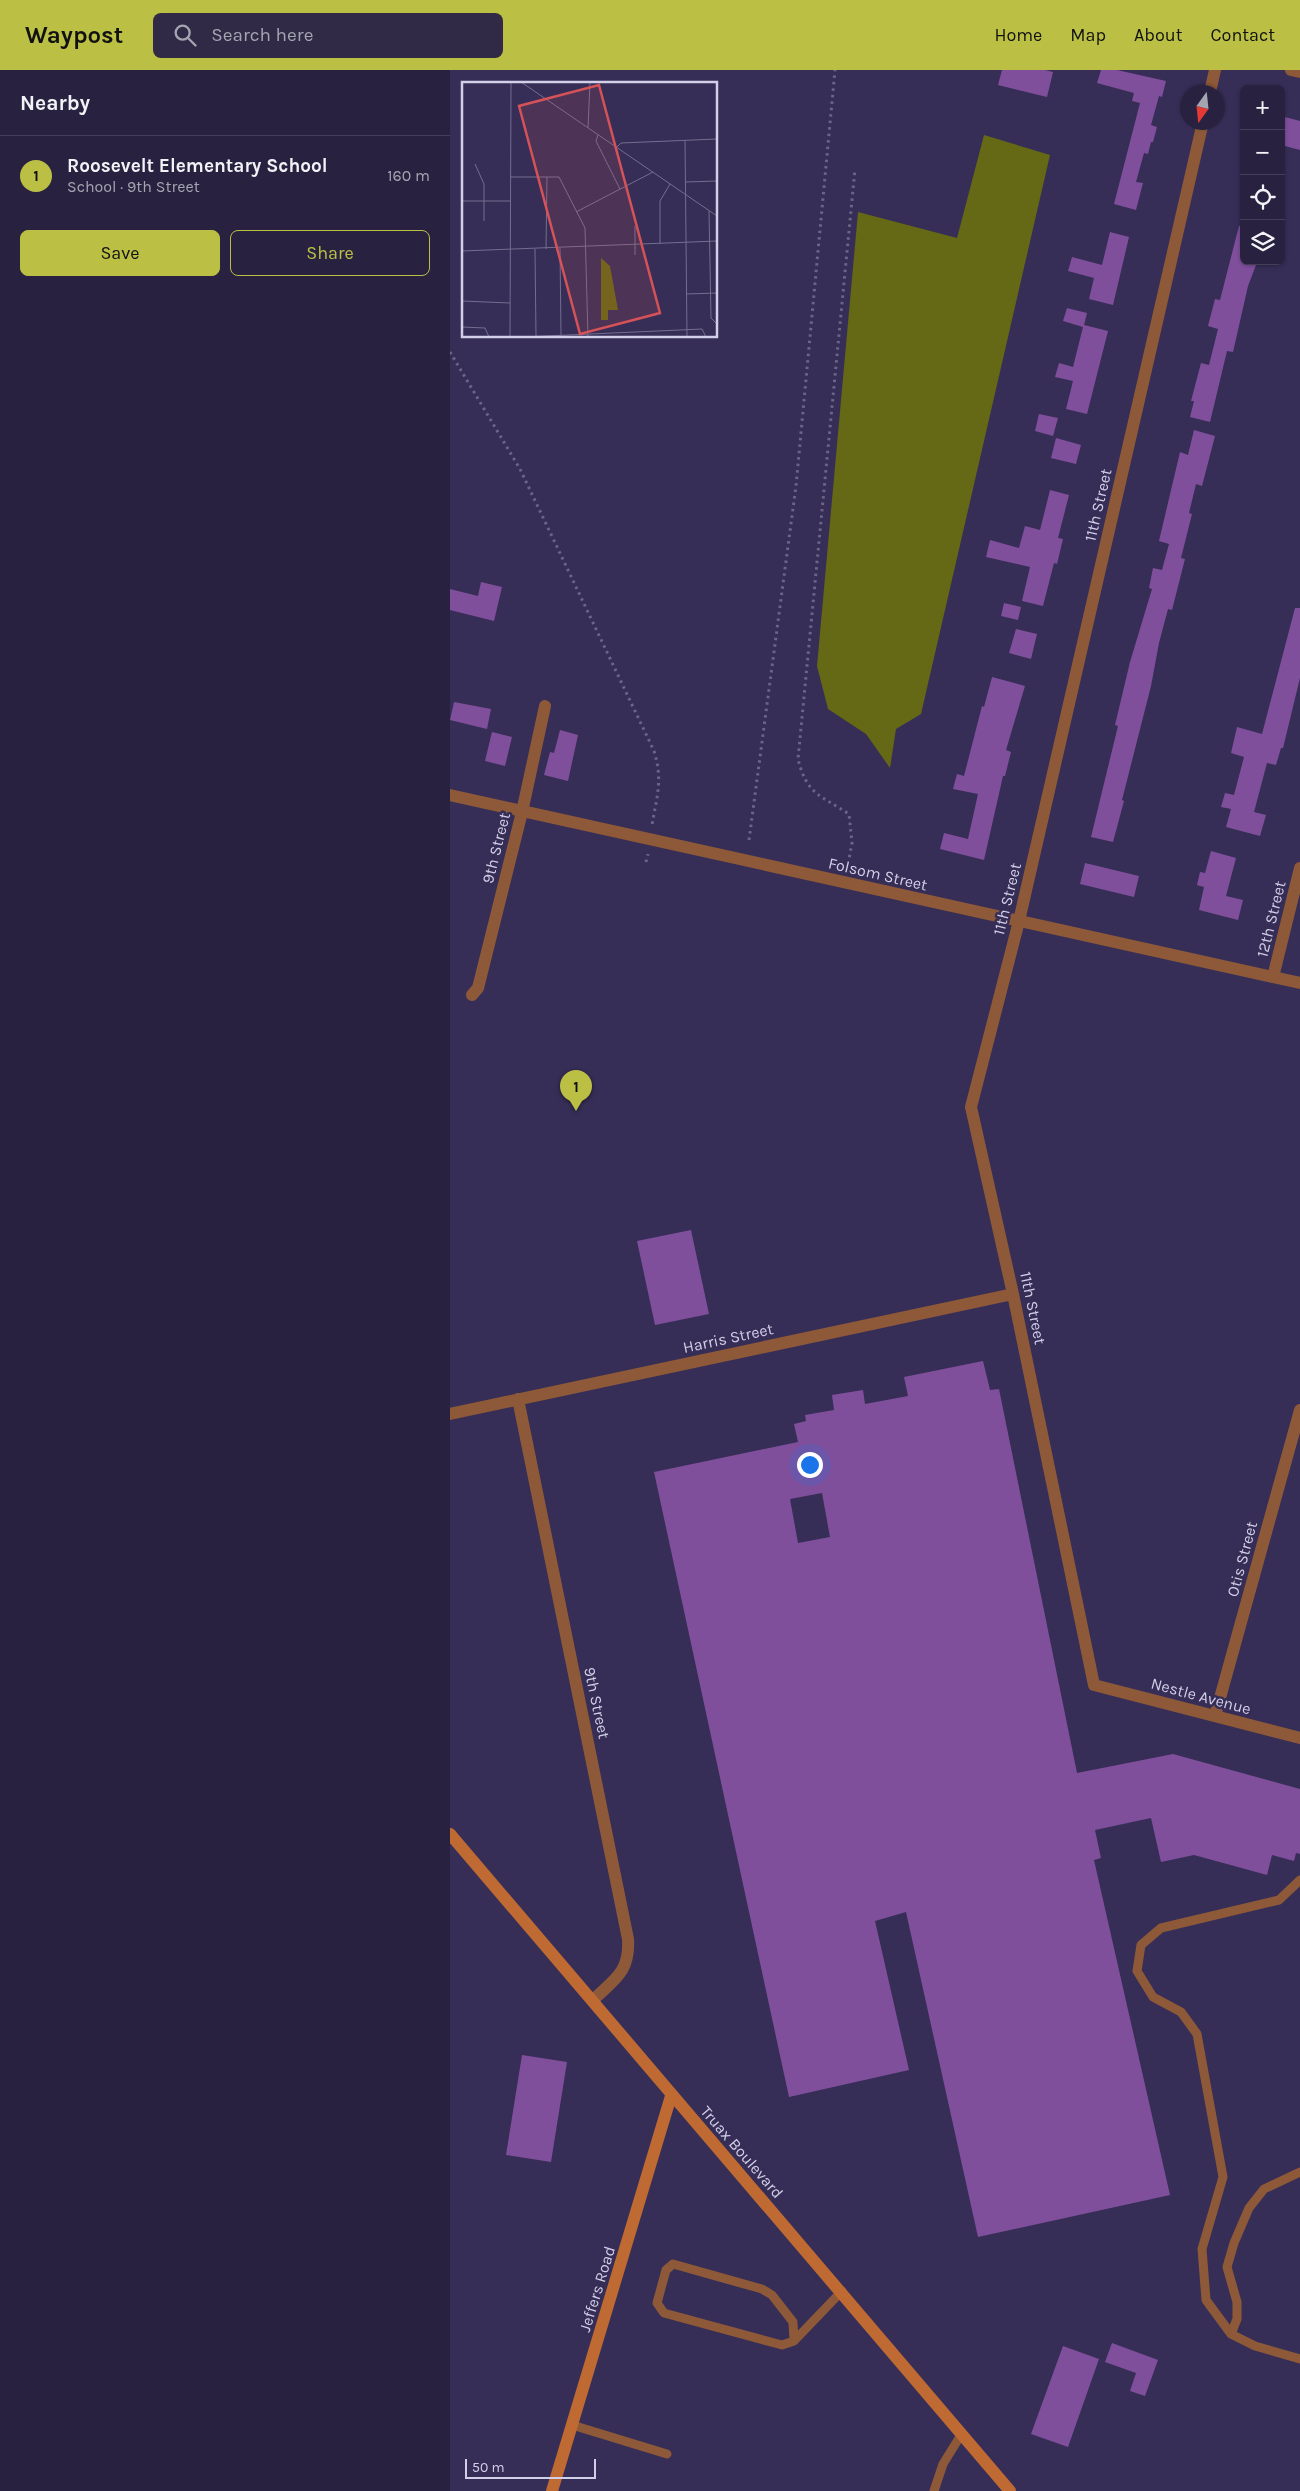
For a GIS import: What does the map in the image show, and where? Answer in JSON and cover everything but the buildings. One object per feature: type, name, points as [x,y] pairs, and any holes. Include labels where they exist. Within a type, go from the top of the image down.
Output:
[{"type":"main road","name":"Truax Boulevard","points":[[450,1834],[593,2000],[671,2096],[842,2292],[1010,2491]]},
{"type":"main road","name":"Jeffers Road","points":[[552,2491],[671,2096]]},
{"type":"street","points":[[1212,85],[1215,70]]},
{"type":"street","points":[[1291,70],[1300,72]]},
{"type":"street","name":"11th Street","points":[[1094,1685],[1013,1294],[971,1107],[1019,921],[1201,130]]},
{"type":"street","name":"9th Street","points":[[472,995],[478,988],[522,812],[545,706]]},
{"type":"street","name":"Folsom Street","points":[[450,796],[650,838],[1300,983]]},
{"type":"street","name":"12th Street","points":[[1273,977],[1300,868]]},
{"type":"street","name":"Harris Street","points":[[450,1414],[1013,1294]]},
{"type":"street","name":"9th Street","points":[[518,1400],[628,1939],[629,1956],[622,1972],[593,2000]]},
{"type":"street","name":"Otis Street","points":[[1215,1716],[1300,1410]]},
{"type":"street","name":"Nestle Avenue","points":[[1094,1685],[1300,1738]]},
{"type":"lane","points":[[1300,1880],[1278,1900],[1161,1928],[1141,1945],[1137,1971],[1153,1997],[1181,2012],[1197,2034],[1223,2177],[1202,2249],[1206,2300],[1231,2334],[1255,2346],[1300,2359]]},
{"type":"lane","points":[[1231,2334],[1237,2318],[1237,2302],[1227,2267],[1234,2243],[1249,2208],[1264,2190],[1300,2172]]},
{"type":"lane","points":[[794,2341],[793,2322],[772,2295],[762,2289],[673,2264],[666,2270],[657,2303],[664,2313],[782,2345],[794,2341],[842,2292]]},
{"type":"lane","points":[[572,2425],[667,2454]]},
{"type":"lane","points":[[934,2491],[943,2464],[961,2435]]},
{"type":"path","points":[[749,840],[796,486],[835,70]]},
{"type":"path","points":[[845,883],[852,844],[849,814],[811,791],[801,772],[798,759],[856,169]]},
{"type":"path","points":[[450,352],[520,469],[654,751],[660,770],[660,787],[654,815]]},
{"type":"shaded area","points":[[984,135],[1050,155],[921,714],[896,729],[890,768],[866,734],[828,709],[817,666],[858,212],[957,238]]},
{"type":"place","name":"Roosevelt Elementary School","points":[[576,1111]]}]
